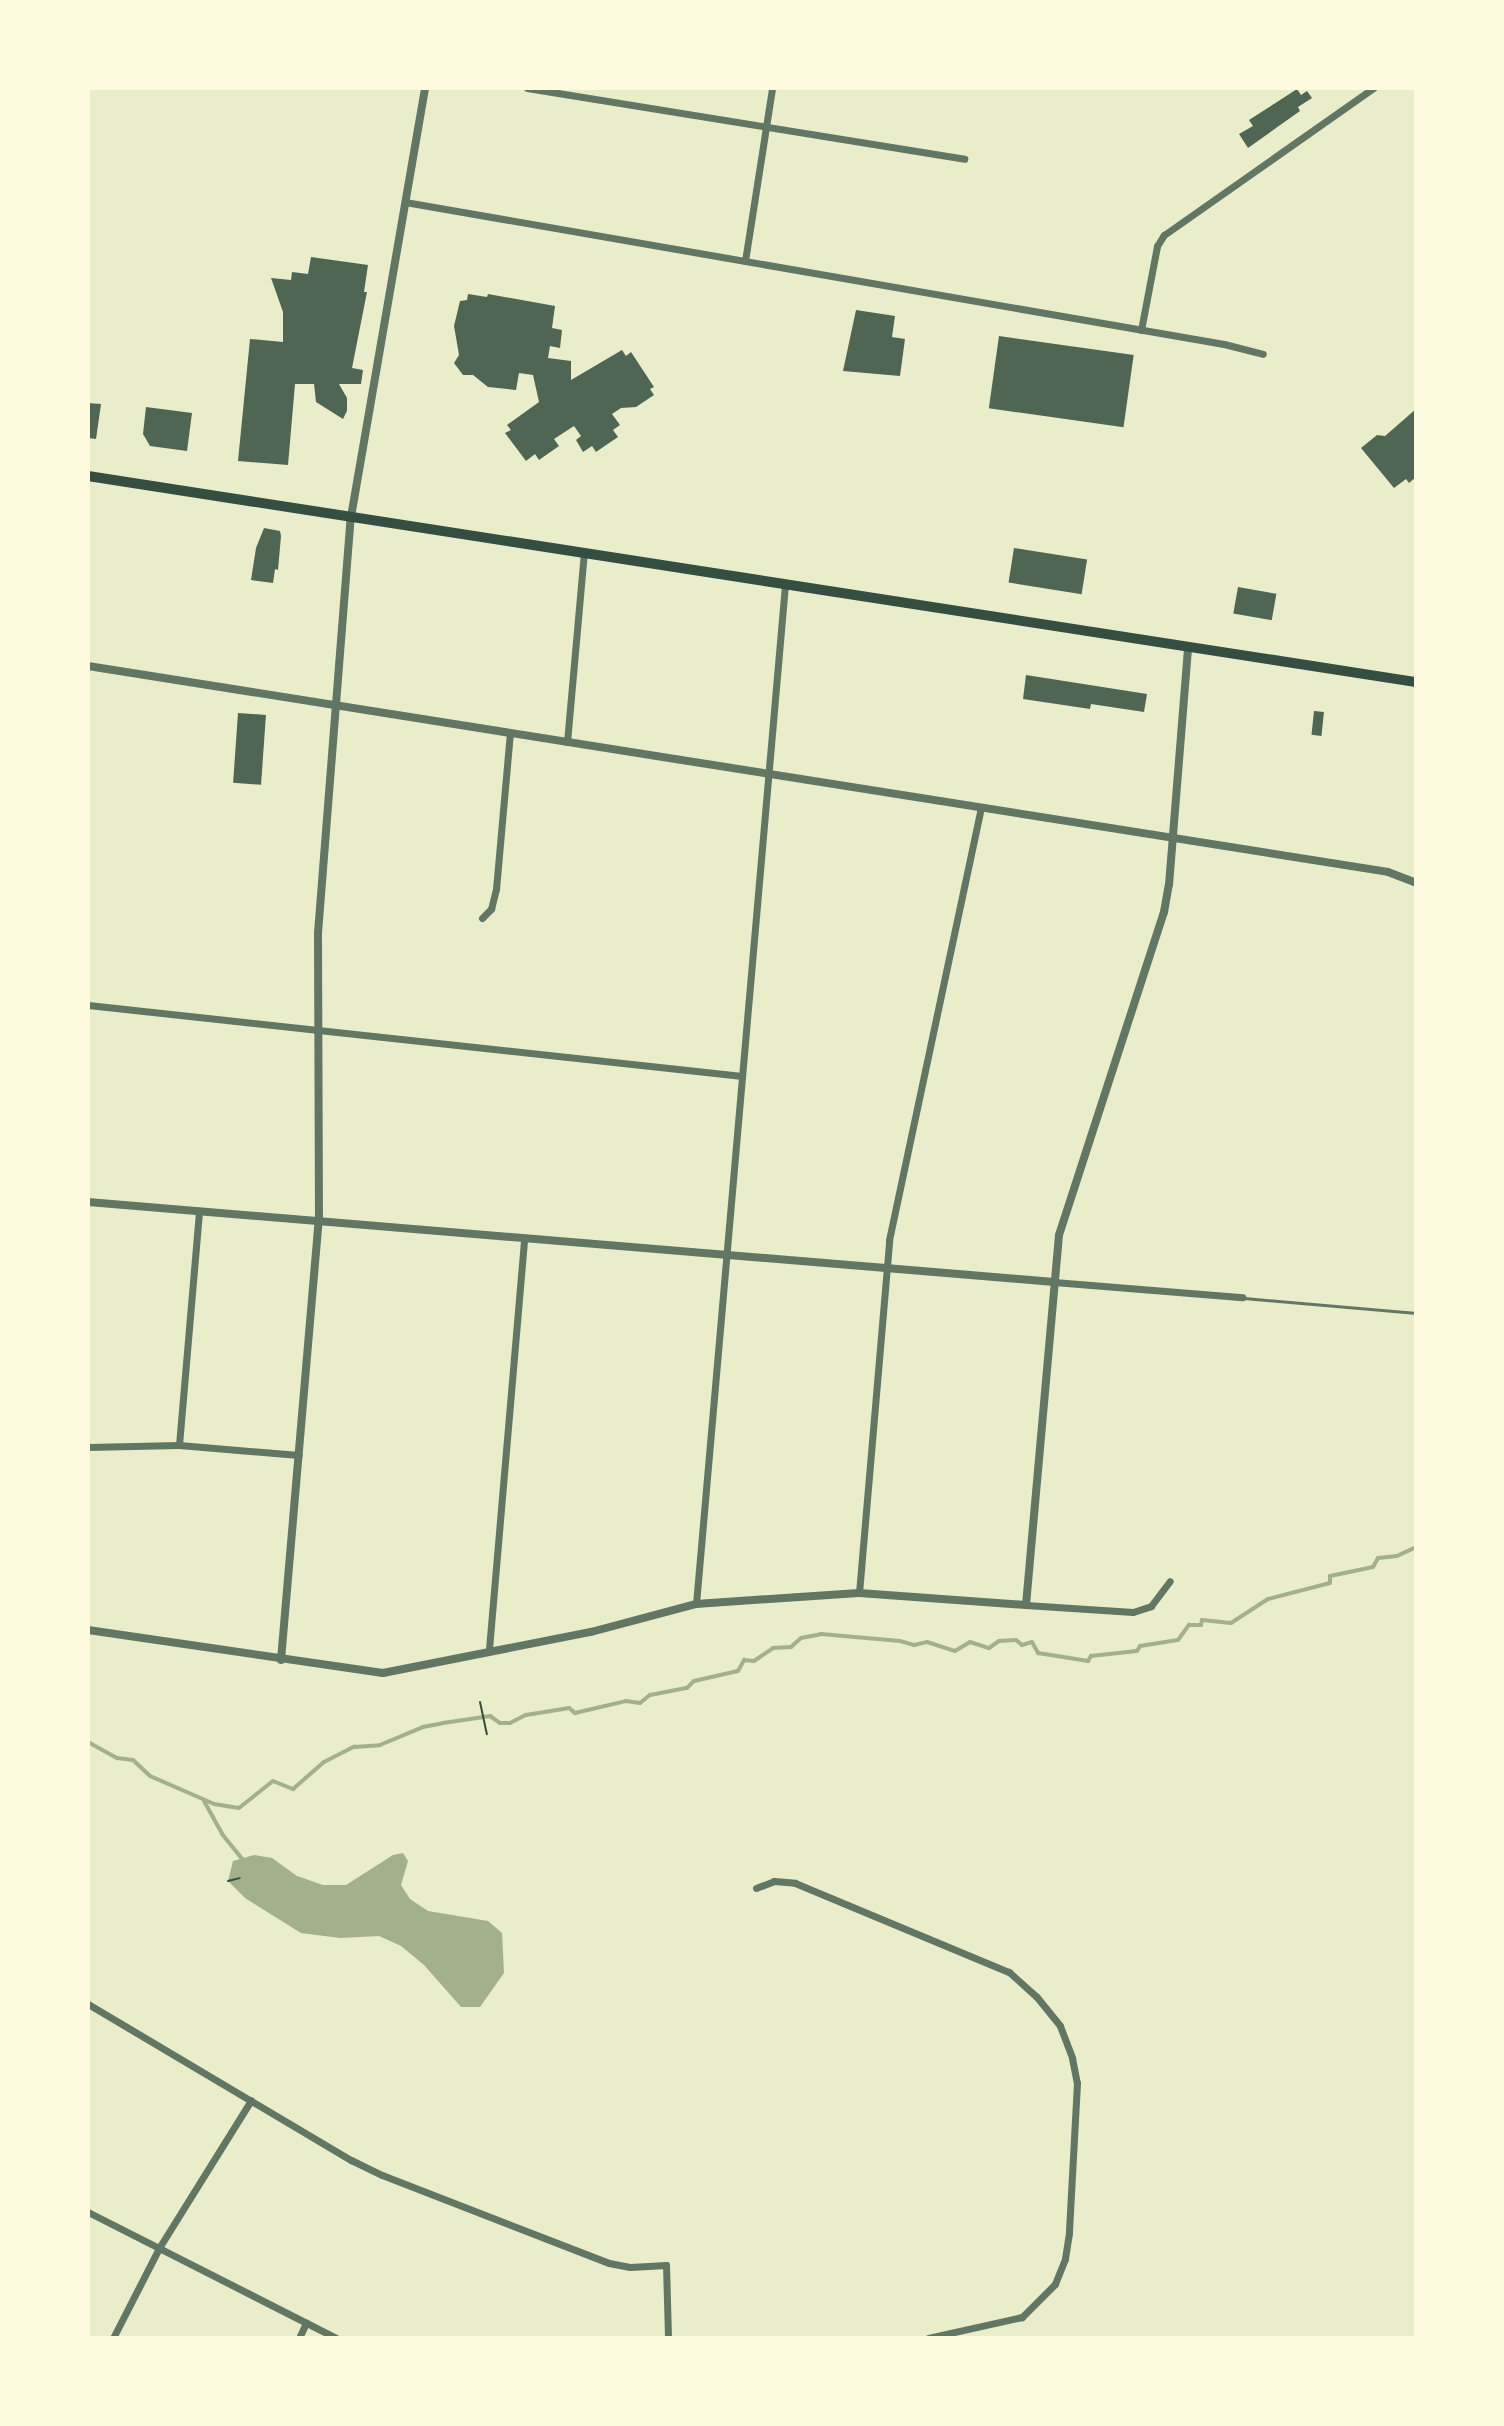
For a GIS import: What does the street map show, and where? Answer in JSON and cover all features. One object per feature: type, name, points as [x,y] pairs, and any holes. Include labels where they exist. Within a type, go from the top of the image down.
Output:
[{"type":"main road","points":[[88,476],[1416,682]]},
{"type":"street","points":[[281,1660],[319,1221],[318,933],[351,517],[425,88]]},
{"type":"street","points":[[527,88],[964,159]]},
{"type":"street","points":[[745,261],[772,88]]},
{"type":"street","points":[[1141,330],[1157,246],[1164,235],[1373,88]]},
{"type":"street","points":[[405,202],[1263,354]]},
{"type":"street","points":[[567,742],[584,553]]},
{"type":"street","points":[[696,1604],[785,584]]},
{"type":"street","points":[[1026,1605],[1059,1235],[1164,912],[1188,647]]},
{"type":"street","points":[[88,666],[1388,872],[1416,883]]},
{"type":"street","points":[[482,918],[491,909],[496,889],[510,733]]},
{"type":"street","points":[[859,1593],[889,1240],[981,808]]},
{"type":"street","points":[[88,1005],[742,1076]]},
{"type":"street","points":[[88,1202],[1242,1297]]},
{"type":"street","points":[[179,1445],[199,1211]]},
{"type":"street","points":[[489,1649],[524,1238]]},
{"type":"street","points":[[88,1447],[179,1445],[299,1455]]},
{"type":"street","points":[[88,1630],[383,1673],[442,1663],[489,1649],[591,1632],[696,1604],[859,1593],[1133,1612],[1151,1606],[1170,1581]]},
{"type":"street","points":[[756,1888],[774,1881],[795,1883],[1009,1972],[1036,1996],[1060,2026],[1077,2083],[1069,2233],[1065,2259],[1055,2284],[1022,2317],[928,2338]]},
{"type":"street","points":[[88,2004],[351,2160],[452,2203],[609,2263],[630,2267],[666,2265],[668,2338]]},
{"type":"street","points":[[113,2338],[159,2248],[251,2100]]},
{"type":"street","points":[[88,2212],[336,2338]]},
{"type":"street","points":[[299,2338],[306,2323]]},
{"type":"lane","points":[[1242,1297],[1416,1313]]},
{"type":"path","points":[[480,1702],[487,1734]]},
{"type":"path","points":[[228,1881],[240,1878]]},
{"type":"shaded area","points":[[403,1853],[408,1861],[401,1885],[410,1899],[428,1911],[488,1921],[502,1933],[504,1973],[480,2007],[461,2007],[424,1965],[401,1946],[379,1936],[340,1938],[301,1933],[245,1898],[228,1881],[233,1861],[254,1855],[272,1858],[297,1876],[323,1885],[346,1885],[393,1855]]},
{"type":"building","points":[[1297,89],[1301,95],[1307,91],[1312,98],[1298,107],[1300,111],[1248,148],[1239,134],[1253,126],[1249,120]]},
{"type":"building","points":[[311,257],[368,265],[364,292],[367,292],[352,368],[363,370],[361,384],[339,384],[347,398],[347,411],[343,419],[316,402],[314,384],[295,384],[288,465],[238,461],[250,339],[283,342],[283,312],[271,278],[291,280],[292,272],[308,274]]},
{"type":"building","points":[[468,294],[487,297],[488,294],[555,306],[552,328],[562,330],[560,348],[550,346],[548,358],[571,361],[571,380],[622,350],[626,356],[631,352],[654,387],[650,389],[654,395],[636,407],[621,408],[612,414],[620,425],[613,430],[618,437],[596,452],[592,446],[583,452],[576,440],[581,436],[574,426],[554,439],[559,446],[539,460],[535,454],[526,461],[505,433],[511,430],[507,425],[539,402],[533,375],[519,373],[516,390],[488,387],[473,375],[463,375],[454,363],[459,355],[454,326],[460,301],[467,300]]},
{"type":"building","points":[[856,310],[895,316],[892,337],[905,339],[900,376],[843,371]]},
{"type":"building","points":[[999,336],[1134,355],[1124,427],[989,408]]},
{"type":"building","points":[[88,403],[101,404],[96,439],[88,438]]},
{"type":"building","points":[[146,407],[192,413],[187,451],[150,446],[143,434]]},
{"type":"building","points":[[1416,409],[1416,477],[1409,483],[1406,479],[1394,488],[1361,448],[1377,435],[1385,436]]},
{"type":"building","points":[[264,528],[280,531],[281,536],[278,570],[275,569],[273,583],[251,580],[256,548]]},
{"type":"building","points":[[1014,548],[1087,560],[1082,594],[1009,583]]},
{"type":"building","points":[[1238,587],[1276,594],[1272,620],[1233,614]]},
{"type":"building","points":[[1026,675],[1147,694],[1144,712],[1091,704],[1090,709],[1023,699]]},
{"type":"building","points":[[1314,711],[1324,712],[1321,736],[1311,735]]},
{"type":"building","points":[[238,713],[266,715],[261,785],[233,783]]},
{"type":"waterway","points":[[88,1742],[117,1758],[133,1760],[150,1776],[214,1804],[239,1808],[273,1781],[293,1789],[324,1762],[354,1747],[380,1745],[423,1727],[443,1723],[490,1716],[500,1723],[510,1723],[526,1715],[569,1708],[575,1713],[626,1701],[640,1703],[650,1695],[687,1688],[694,1681],[738,1671],[744,1660],[754,1661],[773,1648],[791,1647],[801,1638],[821,1634],[914,1645],[927,1642],[955,1651],[970,1642],[989,1648],[999,1641],[1016,1640],[1022,1645],[1032,1642],[1038,1653],[1088,1661],[1091,1656],[1137,1651],[1140,1646],[1178,1640],[1189,1625],[1201,1625],[1202,1620],[1231,1623],[1268,1599],[1330,1583],[1330,1576],[1373,1567],[1378,1558],[1397,1556],[1416,1547]]},
{"type":"waterway","points":[[204,1801],[222,1834],[242,1859]]}]
